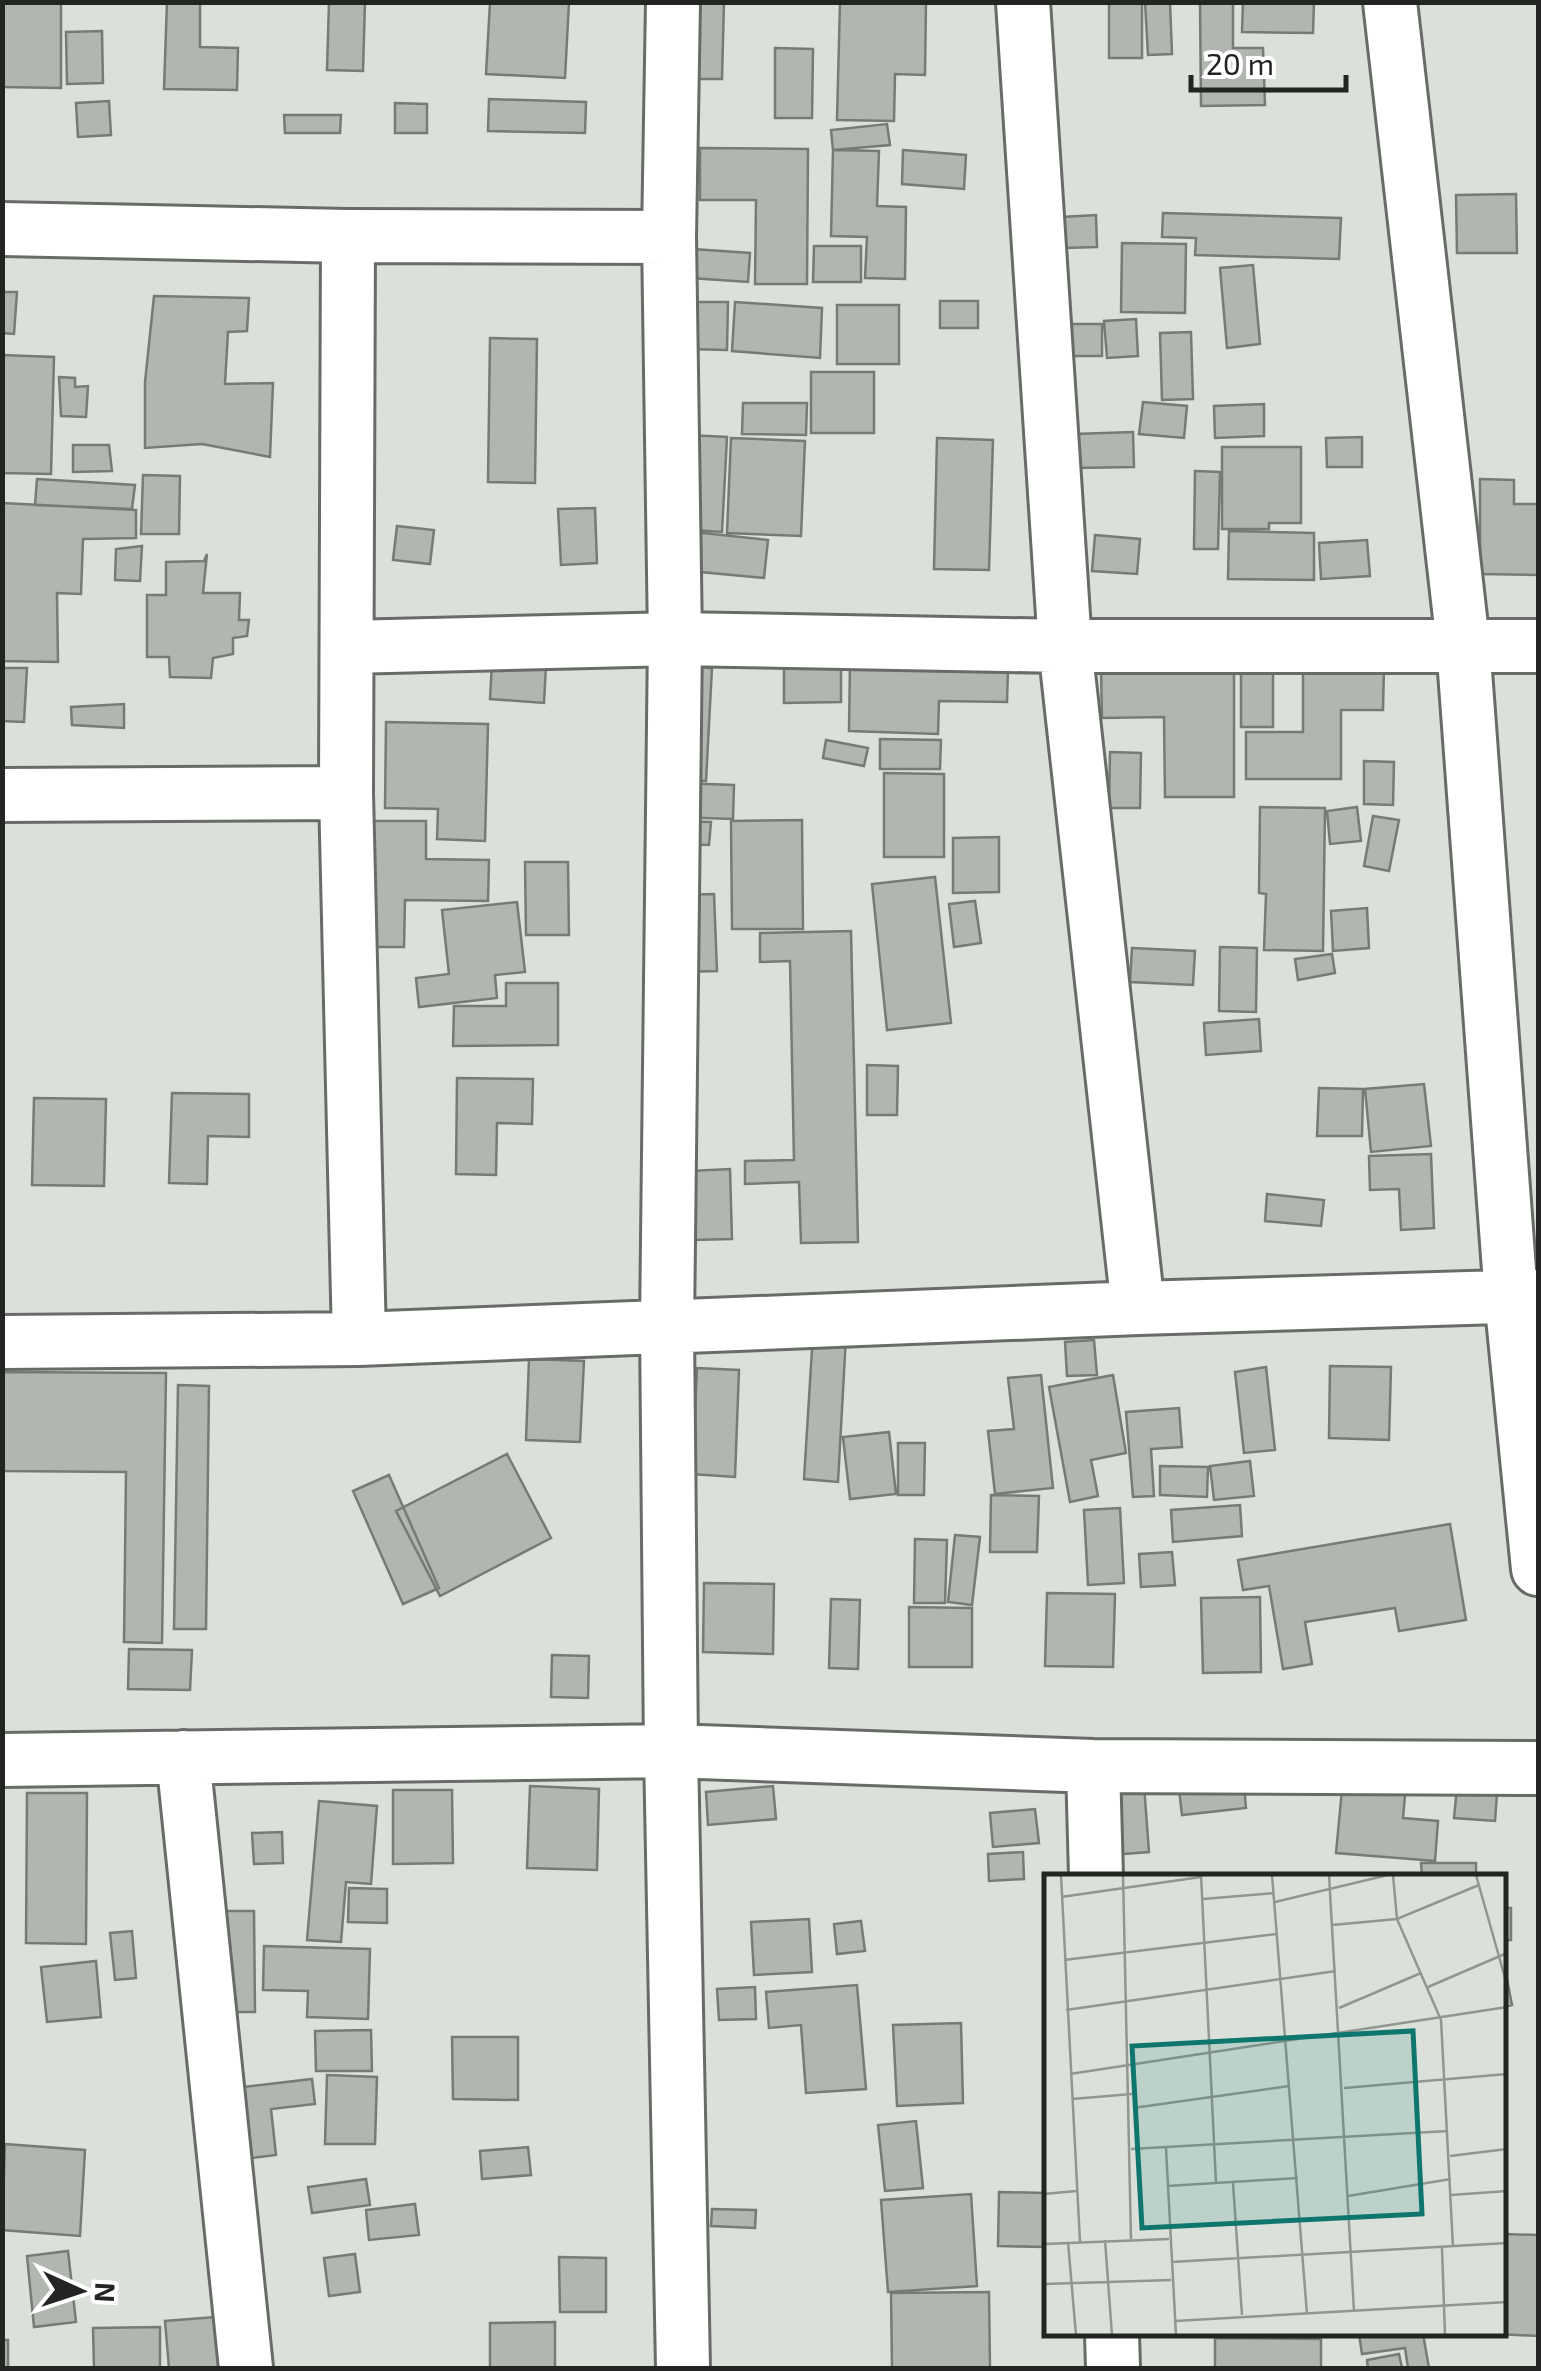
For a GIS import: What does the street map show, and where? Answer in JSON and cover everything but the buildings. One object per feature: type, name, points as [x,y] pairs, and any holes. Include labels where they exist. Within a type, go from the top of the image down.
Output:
[{"type":"street","points":[[673,2],[669,236],[675,640],[667,1326],[670,1752],[683,2368]]},
{"type":"street","points":[[1023,2],[1065,646],[1138,1308]]},
{"type":"street","points":[[1390,2],[1463,644],[1525,1297],[1538,1570]]},
{"type":"street","points":[[2,229],[348,236],[669,236]]},
{"type":"street","points":[[348,236],[346,793],[359,1339]]},
{"type":"street","points":[[348,647],[675,640],[1065,646],[1538,646]]},
{"type":"street","points":[[2,795],[346,793]]},
{"type":"street","points":[[2,1342],[359,1339],[1525,1297]]},
{"type":"street","points":[[2,1760],[670,1752],[1093,1766],[1538,1768]]},
{"type":"street","points":[[184,1757],[246,2368]]},
{"type":"street","points":[[1093,1766],[1096,1874]]},
{"type":"street","points":[[1112,2336],[1113,2368]]}]
